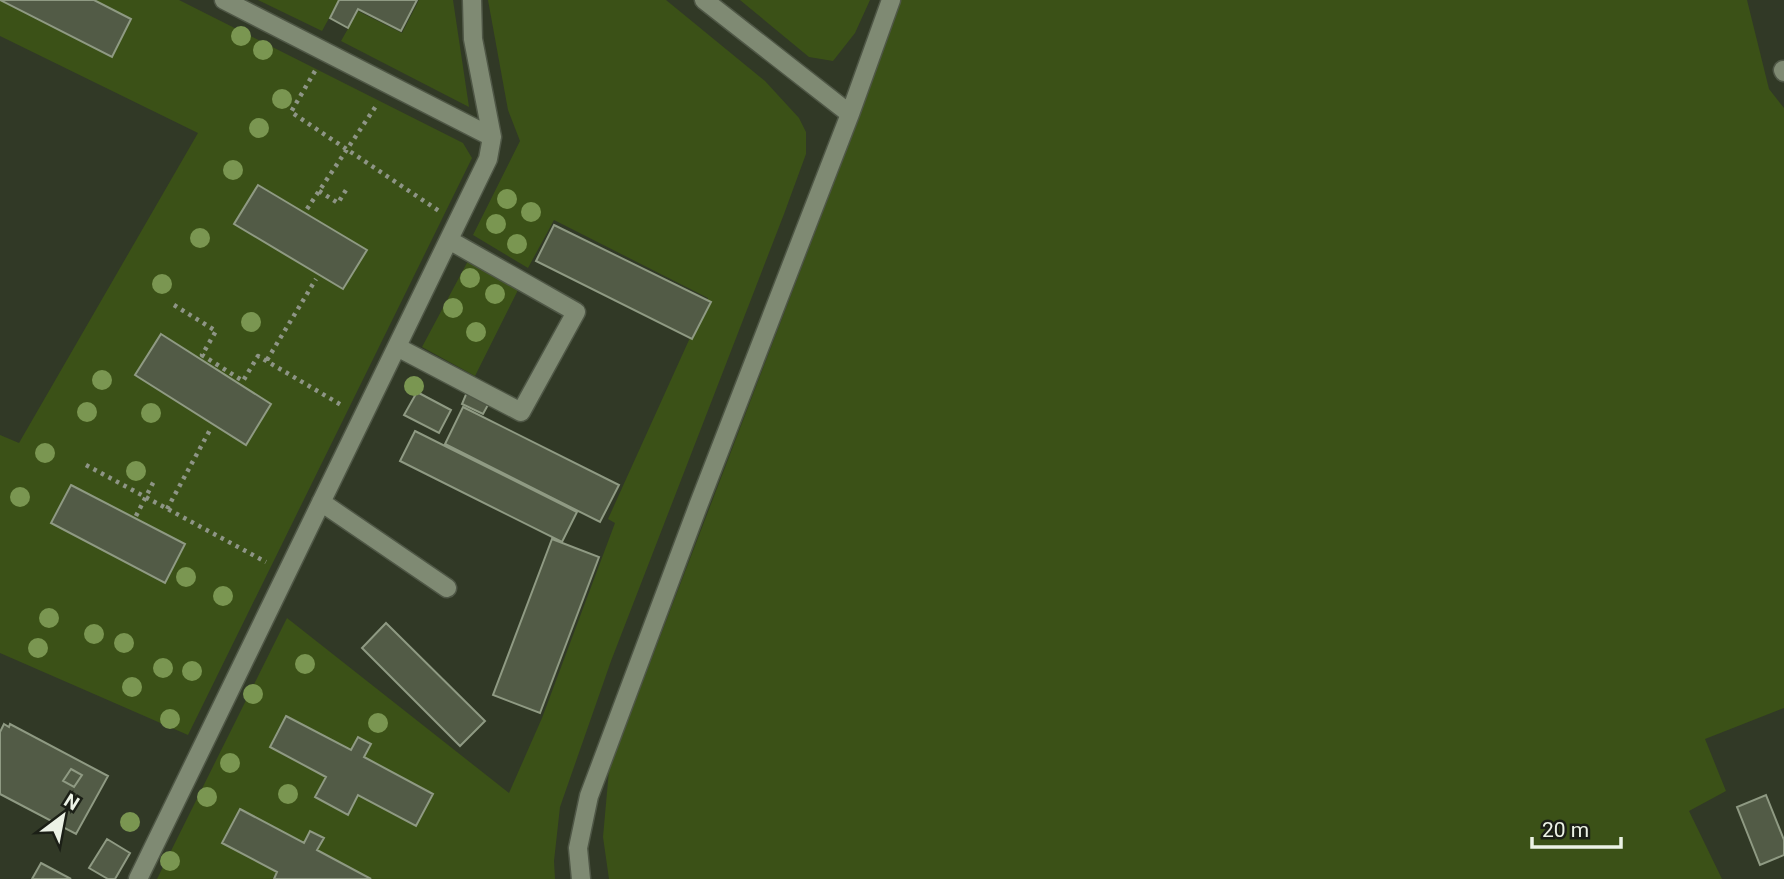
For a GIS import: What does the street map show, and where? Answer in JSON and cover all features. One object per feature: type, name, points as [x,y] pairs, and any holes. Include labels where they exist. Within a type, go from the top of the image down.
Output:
[{"type":"lane","points":[[224,0],[492,137]]},
{"type":"lane","points":[[138,879],[488,159],[492,137],[473,39],[472,0]]},
{"type":"lane","points":[[704,0],[850,114]]},
{"type":"lane","points":[[581,879],[578,848],[589,796],[850,114],[891,0]]},
{"type":"lane","points":[[397,347],[521,412],[576,312],[450,240]]},
{"type":"lane","points":[[321,502],[447,588]]},
{"type":"path","points":[[327,52],[291,112],[458,223]]},
{"type":"path","points":[[307,209],[390,85]]},
{"type":"path","points":[[319,191],[338,202],[346,190]]},
{"type":"path","points":[[267,360],[316,279]]},
{"type":"path","points":[[174,305],[216,331],[202,355],[243,381],[258,356],[362,417]]},
{"type":"path","points":[[167,509],[211,428]]},
{"type":"path","points":[[86,465],[286,573]]},
{"type":"path","points":[[136,516],[154,481]]},
{"type":"green space","points":[[0,0],[179,0],[463,143],[472,158],[188,735],[0,653],[0,435],[19,443],[198,133],[0,36]]},
{"type":"green space","points":[[258,0],[339,0],[322,31]]},
{"type":"green space","points":[[419,0],[453,0],[469,107],[341,41],[358,11],[402,33]]},
{"type":"green space","points":[[488,0],[666,0],[765,81],[799,118],[806,132],[806,154],[611,661],[560,807],[554,861],[555,879],[157,879],[287,618],[509,793],[542,718],[615,523],[608,519],[708,298],[554,220],[528,268],[473,235],[520,141],[508,110]]},
{"type":"green space","points":[[740,0],[870,0],[855,33],[833,61],[809,57]]},
{"type":"green space","points":[[898,0],[1747,0],[1769,89],[1784,108],[1784,708],[1705,739],[1726,791],[1689,811],[1722,879],[609,879],[603,837],[609,770],[852,136]]},
{"type":"green space","points":[[469,259],[519,288],[475,376],[422,347]]},
{"type":"building","points":[[0,0],[94,0],[131,19],[112,57]]},
{"type":"building","points":[[339,0],[417,0],[401,31],[358,9],[348,28],[330,18]]},
{"type":"building","points":[[258,185],[367,250],[343,289],[234,224]]},
{"type":"building","points":[[554,225],[711,302],[692,339],[536,261]]},
{"type":"building","points":[[161,334],[271,404],[246,445],[135,375]]},
{"type":"building","points":[[417,392],[451,410],[439,433],[404,415]]},
{"type":"building","points":[[467,392],[489,403],[483,414],[462,404]]},
{"type":"building","points":[[463,407],[619,485],[600,522],[445,444]]},
{"type":"building","points":[[415,431],[577,512],[562,542],[400,461]]},
{"type":"building","points":[[71,485],[185,544],[165,583],[51,523]]},
{"type":"building","points":[[552,539],[599,557],[540,713],[493,695]]},
{"type":"building","points":[[386,623],[485,721],[460,746],[362,648]]},
{"type":"building","points":[[286,716],[351,750],[358,737],[371,744],[364,757],[433,794],[416,826],[358,795],[348,815],[315,797],[326,777],[270,747]]},
{"type":"building","points":[[4,724],[9,727],[10,724],[108,776],[76,834],[0,794],[0,732]],"holes":[[[71,769],[82,775],[74,787],[63,781]]]},
{"type":"building","points":[[71,769],[82,775],[74,787],[63,781]]},
{"type":"building","points":[[1766,795],[1784,840],[1784,855],[1760,865],[1737,807]]},
{"type":"building","points":[[240,809],[304,843],[310,831],[324,838],[317,850],[371,879],[274,879],[277,872],[222,843]]},
{"type":"building","points":[[107,839],[130,853],[115,879],[108,879],[89,868]]},
{"type":"building","points":[[41,863],[71,879],[32,879]]}]
